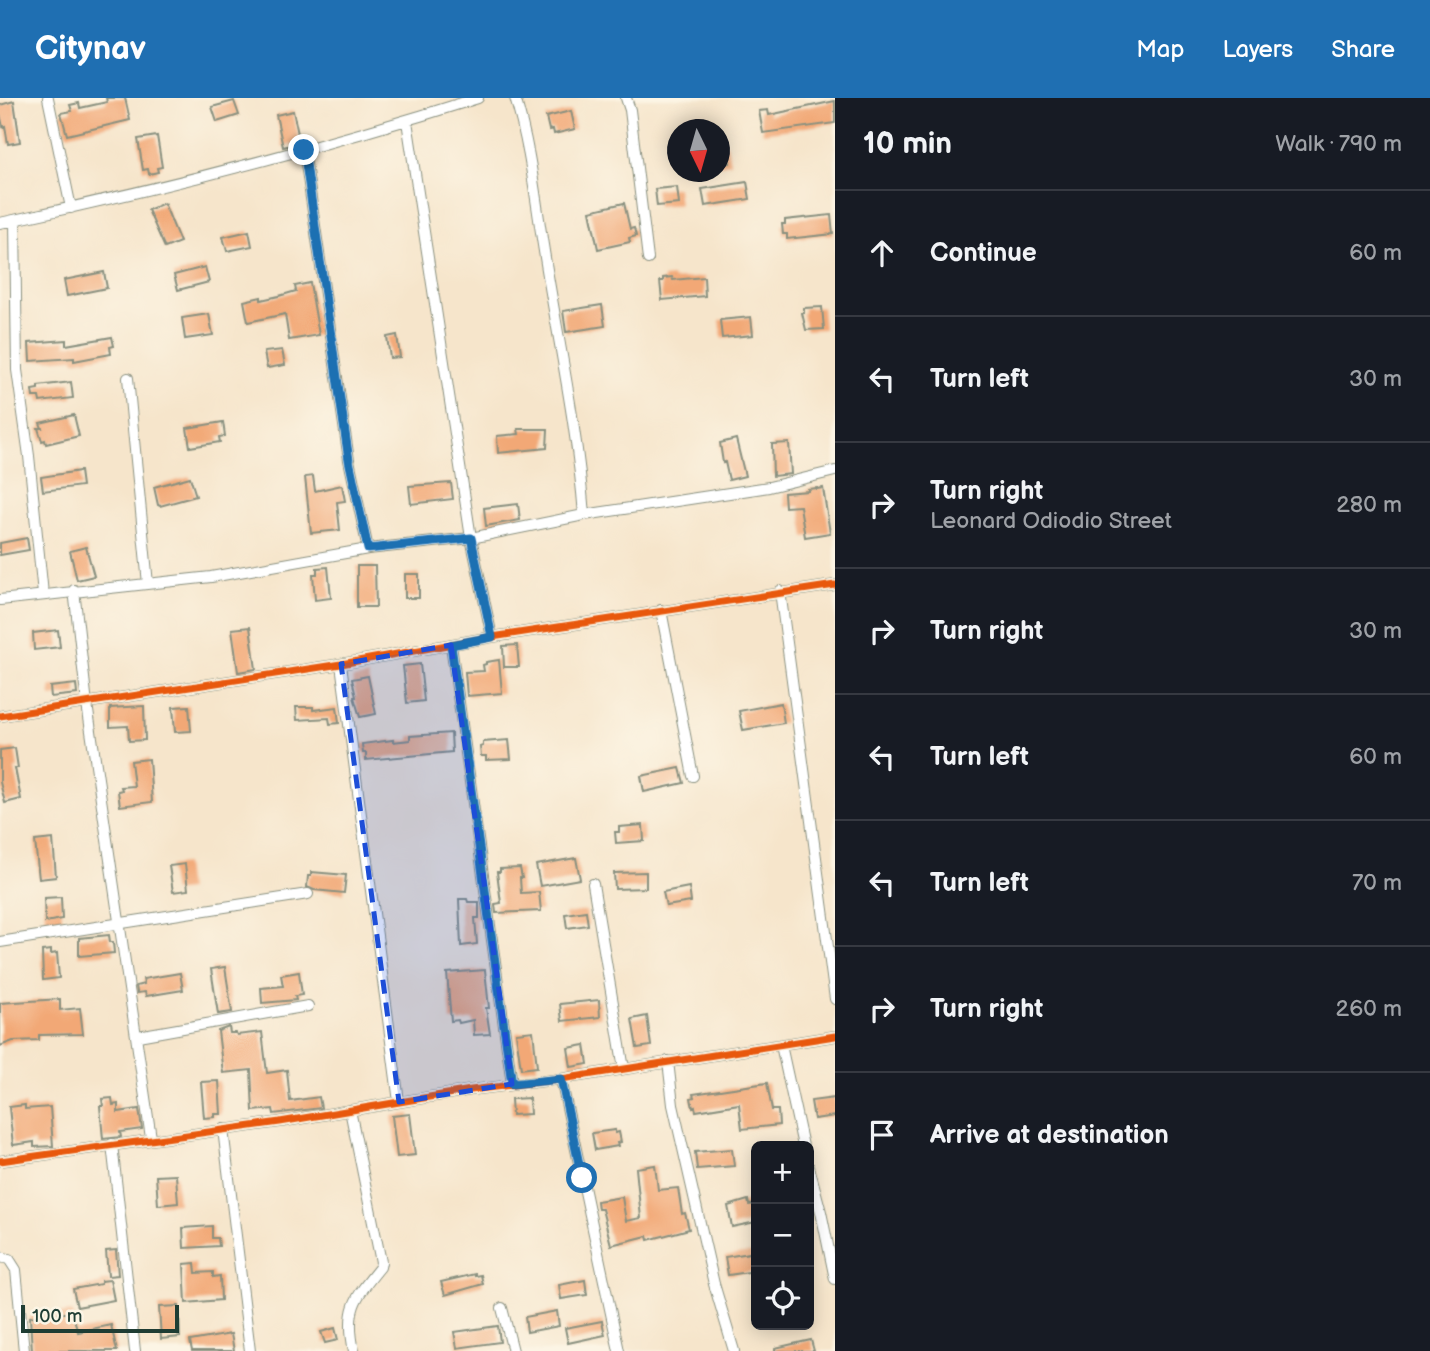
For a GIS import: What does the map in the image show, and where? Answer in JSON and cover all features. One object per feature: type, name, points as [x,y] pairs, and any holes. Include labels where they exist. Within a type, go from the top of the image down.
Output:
[{"type":"street","points":[[48,98],[71,208]]},
{"type":"street","points":[[0,223],[123,197],[304,150],[478,98]]},
{"type":"street","points":[[515,98],[523,124],[534,184],[579,458],[584,515]]},
{"type":"street","points":[[626,98],[648,259]]},
{"type":"street","points":[[407,121],[471,538],[492,637]]},
{"type":"street","points":[[304,150],[349,460],[368,549]]},
{"type":"street","points":[[15,220],[17,370],[43,594]]},
{"type":"street","points":[[128,378],[148,584]]},
{"type":"street","points":[[0,600],[211,577],[368,549],[471,538],[584,515],[769,487],[835,471]]},
{"type":"street","points":[[0,716],[341,664],[661,610],[835,585]]},
{"type":"street","points":[[74,590],[87,704],[151,1138]]},
{"type":"street","points":[[780,592],[835,999]]},
{"type":"street","points":[[661,610],[693,776]]},
{"type":"street","points":[[451,645],[512,1084]]},
{"type":"street","points":[[341,664],[398,1102]]},
{"type":"street","points":[[593,884],[624,1069]]},
{"type":"street","points":[[0,942],[308,894]]},
{"type":"street","points":[[138,1036],[308,1006]]},
{"type":"street","points":[[0,1161],[835,1036]]},
{"type":"street","points":[[781,1045],[802,1141]]},
{"type":"street","points":[[668,1061],[673,1105],[714,1284],[734,1351]]},
{"type":"street","points":[[561,1079],[620,1351]]},
{"type":"street","points":[[350,1110],[381,1262],[352,1306],[354,1351]]},
{"type":"street","points":[[223,1129],[250,1351]]},
{"type":"street","points":[[112,1144],[135,1351]]},
{"type":"street","points":[[814,1186],[835,1279]]},
{"type":"street","points":[[0,1257],[9,1259],[16,1270],[24,1351]]},
{"type":"street","points":[[502,1308],[513,1351]]},
{"type":"highlighted area","points":[[451,645],[512,1084],[399,1102],[341,664]]},
{"type":"building","points":[[106,98],[125,98],[130,120],[67,135],[61,113],[72,111],[70,105],[79,103],[80,108],[107,102]]},
{"type":"building","points":[[14,101],[20,142],[8,144],[0,105]]},
{"type":"building","points":[[234,101],[239,115],[217,122],[212,107]]},
{"type":"building","points":[[835,101],[835,123],[763,133],[759,111],[768,110],[769,115]]},
{"type":"building","points":[[293,111],[300,143],[283,147],[276,115]]},
{"type":"building","points":[[571,111],[575,129],[554,134],[553,129],[549,130],[546,117]]},
{"type":"building","points":[[157,136],[162,167],[157,168],[158,172],[149,174],[148,169],[143,170],[138,139]]},
{"type":"building","points":[[747,182],[750,199],[705,206],[702,189]]},
{"type":"building","points":[[677,187],[679,204],[657,206],[655,189]]},
{"type":"building","points":[[164,203],[180,242],[165,248],[148,210]]},
{"type":"building","points":[[624,203],[630,229],[634,228],[636,236],[629,238],[630,242],[598,249],[590,211]]},
{"type":"building","points":[[831,215],[833,234],[787,239],[787,234],[783,234],[782,224],[785,224],[785,220]]},
{"type":"building","points":[[249,231],[252,246],[227,251],[223,237]]},
{"type":"building","points":[[205,267],[209,282],[178,290],[174,275]]},
{"type":"building","points":[[104,272],[107,288],[67,296],[64,280]]},
{"type":"building","points":[[672,277],[673,280],[704,277],[705,296],[662,300],[660,281]]},
{"type":"building","points":[[310,283],[319,335],[289,340],[285,314],[248,322],[244,301],[279,296],[296,291],[295,286]]},
{"type":"building","points":[[602,305],[605,326],[566,332],[563,311]]},
{"type":"building","points":[[822,307],[824,329],[806,330],[802,313],[804,308]]},
{"type":"building","points":[[209,314],[213,335],[185,339],[182,318]]},
{"type":"building","points":[[751,317],[753,335],[722,338],[720,320]]},
{"type":"building","points":[[397,335],[400,357],[390,358],[387,337]]},
{"type":"building","points":[[112,337],[114,346],[110,347],[111,354],[74,361],[74,358],[30,361],[29,343],[66,340],[66,345]]},
{"type":"building","points":[[282,350],[285,365],[267,368],[264,352]]},
{"type":"building","points":[[71,382],[73,398],[40,402],[39,397],[33,397],[32,390],[38,389],[38,386]]},
{"type":"building","points":[[74,415],[79,436],[46,444],[45,440],[42,441],[38,428],[42,428],[40,423]]},
{"type":"building","points":[[223,422],[225,436],[219,437],[220,442],[190,447],[187,428]]},
{"type":"building","points":[[518,429],[548,429],[547,448],[498,453],[497,436],[519,434]]},
{"type":"building","points":[[736,439],[745,476],[729,480],[720,443]]},
{"type":"building","points":[[789,443],[791,474],[773,476],[772,444]]},
{"type":"building","points":[[80,471],[82,486],[43,491],[41,477]]},
{"type":"building","points":[[313,476],[315,491],[342,485],[345,501],[337,502],[340,530],[311,533],[305,477]]},
{"type":"building","points":[[190,477],[196,496],[158,505],[154,487]]},
{"type":"building","points":[[451,483],[453,499],[411,504],[409,486]]},
{"type":"building","points":[[823,488],[830,533],[805,537],[800,506],[785,507],[784,493]]},
{"type":"building","points":[[518,504],[520,520],[486,526],[484,508]]},
{"type":"building","points":[[27,538],[29,550],[0,555],[0,543]]},
{"type":"building","points":[[86,547],[94,576],[77,580],[70,551]]},
{"type":"building","points":[[357,566],[375,566],[376,607],[357,607]]},
{"type":"building","points":[[328,567],[331,598],[315,600],[313,574],[317,574],[317,568]]},
{"type":"building","points":[[405,574],[419,574],[419,598],[405,598]]},
{"type":"building","points":[[250,627],[256,669],[238,672],[232,629]]},
{"type":"building","points":[[58,630],[60,647],[34,650],[33,633]]},
{"type":"building","points":[[517,645],[519,667],[504,667],[503,646]]},
{"type":"building","points":[[499,660],[502,693],[467,696],[465,672],[484,671],[483,665],[486,662]]},
{"type":"building","points":[[420,664],[424,701],[407,703],[403,666]]},
{"type":"building","points":[[368,676],[376,714],[360,717],[352,679]]},
{"type":"building","points":[[76,684],[77,694],[51,697],[50,687]]},
{"type":"building","points":[[781,703],[784,723],[743,730],[739,711]]},
{"type":"building","points":[[144,706],[145,740],[129,741],[128,726],[110,727],[110,708]]},
{"type":"building","points":[[189,706],[191,731],[175,732],[173,707]]},
{"type":"building","points":[[296,707],[313,707],[313,710],[337,707],[339,723],[330,724],[329,718],[297,720]]},
{"type":"building","points":[[451,733],[452,752],[366,760],[366,753],[363,753],[362,744]]},
{"type":"building","points":[[509,740],[511,759],[486,760],[486,756],[481,756],[480,747],[483,742]]},
{"type":"building","points":[[15,748],[18,768],[15,768],[21,799],[5,803],[0,782],[0,750]]},
{"type":"building","points":[[149,759],[152,802],[120,806],[118,791],[122,790],[121,787],[134,786],[131,761]]},
{"type":"building","points":[[680,768],[684,783],[644,792],[641,776]]},
{"type":"building","points":[[643,825],[644,841],[616,843],[615,832],[619,832],[619,827]]},
{"type":"building","points":[[53,839],[56,877],[39,879],[35,841]]},
{"type":"building","points":[[576,858],[580,879],[540,886],[536,865]]},
{"type":"building","points":[[185,864],[188,890],[173,892],[169,866]]},
{"type":"building","points":[[520,868],[521,893],[539,892],[541,911],[496,913],[495,904],[501,903],[497,872],[500,872],[500,869]]},
{"type":"building","points":[[311,872],[346,875],[344,893],[307,887]]},
{"type":"building","points":[[646,872],[646,888],[615,889],[614,873]]},
{"type":"building","points":[[689,887],[691,902],[666,906],[663,892]]},
{"type":"building","points":[[61,897],[62,919],[45,922],[44,898]]},
{"type":"building","points":[[459,899],[479,902],[479,918],[475,918],[477,944],[461,946]]},
{"type":"building","points":[[586,911],[588,925],[567,928],[565,914]]},
{"type":"building","points":[[109,935],[114,953],[79,956],[79,938]]},
{"type":"building","points":[[51,950],[51,954],[57,953],[59,978],[43,980],[42,951]]},
{"type":"building","points":[[225,967],[232,1012],[218,1014],[211,969]]},
{"type":"building","points":[[485,970],[490,1034],[474,1035],[473,1020],[459,1023],[458,1020],[451,1021],[447,973]]},
{"type":"building","points":[[299,972],[302,995],[295,996],[296,1000],[262,1003],[261,988],[283,986],[281,975]]},
{"type":"building","points":[[180,973],[183,990],[146,996],[145,992],[137,993],[136,986],[144,984],[143,979]]},
{"type":"building","points":[[60,999],[60,1010],[80,1008],[83,1034],[39,1035],[39,1040],[13,1041],[0,1046],[0,1003]]},
{"type":"building","points":[[599,1000],[600,1017],[562,1021],[560,1004]]},
{"type":"building","points":[[647,1016],[651,1046],[637,1048],[632,1019]]},
{"type":"building","points":[[229,1027],[230,1033],[237,1035],[262,1032],[267,1073],[287,1070],[290,1101],[319,1097],[321,1108],[274,1114],[273,1109],[253,1111],[251,1070],[223,1073],[218,1031]]},
{"type":"building","points":[[533,1031],[537,1067],[521,1069],[516,1033]]},
{"type":"building","points":[[585,1045],[588,1064],[571,1067],[568,1048]]},
{"type":"building","points":[[219,1081],[221,1114],[204,1118],[201,1082]]},
{"type":"building","points":[[767,1083],[772,1110],[778,1110],[779,1125],[742,1129],[739,1104],[696,1111],[695,1107],[693,1108],[693,1094]]},
{"type":"building","points":[[112,1098],[113,1105],[118,1104],[118,1112],[139,1109],[142,1129],[120,1132],[121,1137],[103,1139],[100,1106],[103,1106],[102,1099]]},
{"type":"building","points":[[529,1098],[530,1114],[512,1115],[511,1099]]},
{"type":"building","points":[[835,1098],[835,1116],[814,1119],[811,1101]]},
{"type":"building","points":[[25,1105],[25,1109],[50,1107],[53,1146],[34,1147],[34,1142],[13,1145],[9,1107]]},
{"type":"building","points":[[410,1114],[415,1155],[397,1157],[392,1116]]},
{"type":"building","points":[[615,1130],[615,1133],[619,1132],[621,1142],[617,1143],[618,1146],[595,1150],[592,1133]]},
{"type":"building","points":[[732,1149],[734,1166],[697,1169],[695,1152]]},
{"type":"building","points":[[655,1165],[658,1190],[678,1188],[682,1214],[685,1213],[689,1229],[648,1240],[647,1236],[611,1245],[602,1209],[598,1209],[597,1201],[622,1197],[626,1221],[641,1218],[636,1168]]},
{"type":"building","points":[[176,1175],[178,1203],[158,1205],[156,1176]]},
{"type":"building","points":[[748,1200],[751,1205],[751,1223],[732,1227],[728,1206]]},
{"type":"building","points":[[212,1226],[212,1238],[218,1238],[219,1246],[184,1248],[183,1228]]},
{"type":"building","points":[[116,1250],[118,1275],[108,1276],[106,1251]]},
{"type":"building","points":[[751,1253],[751,1272],[728,1275],[725,1257]]},
{"type":"building","points":[[195,1263],[196,1273],[213,1272],[213,1277],[220,1276],[221,1300],[186,1303],[184,1264]]},
{"type":"building","points":[[481,1275],[483,1284],[445,1295],[441,1282]]},
{"type":"building","points":[[110,1280],[114,1300],[77,1307],[73,1289]]},
{"type":"building","points":[[585,1280],[587,1295],[561,1299],[559,1285]]},
{"type":"building","points":[[179,1306],[180,1337],[161,1339],[159,1307]]},
{"type":"building","points":[[557,1311],[559,1326],[527,1332],[525,1317]]},
{"type":"building","points":[[72,1312],[78,1332],[111,1325],[117,1351],[32,1351],[30,1317]]},
{"type":"building","points":[[602,1321],[605,1335],[568,1343],[565,1328]]},
{"type":"building","points":[[498,1326],[500,1342],[457,1348],[454,1332]]},
{"type":"building","points":[[335,1328],[338,1340],[325,1343],[321,1332]]},
{"type":"building","points":[[231,1334],[234,1351],[192,1351],[190,1341]]},
{"type":"building","points":[[811,1340],[814,1351],[775,1351],[775,1348]]},
{"type":"cycle path","points":[[0,716],[835,585]]},
{"type":"cycle path","points":[[0,1161],[280,1122],[471,1090],[561,1079],[835,1036]]},
{"type":"route","points":[[304,150],[349,460],[368,549],[471,538],[492,637],[451,645],[512,1084],[561,1079],[582,1178]]}]
